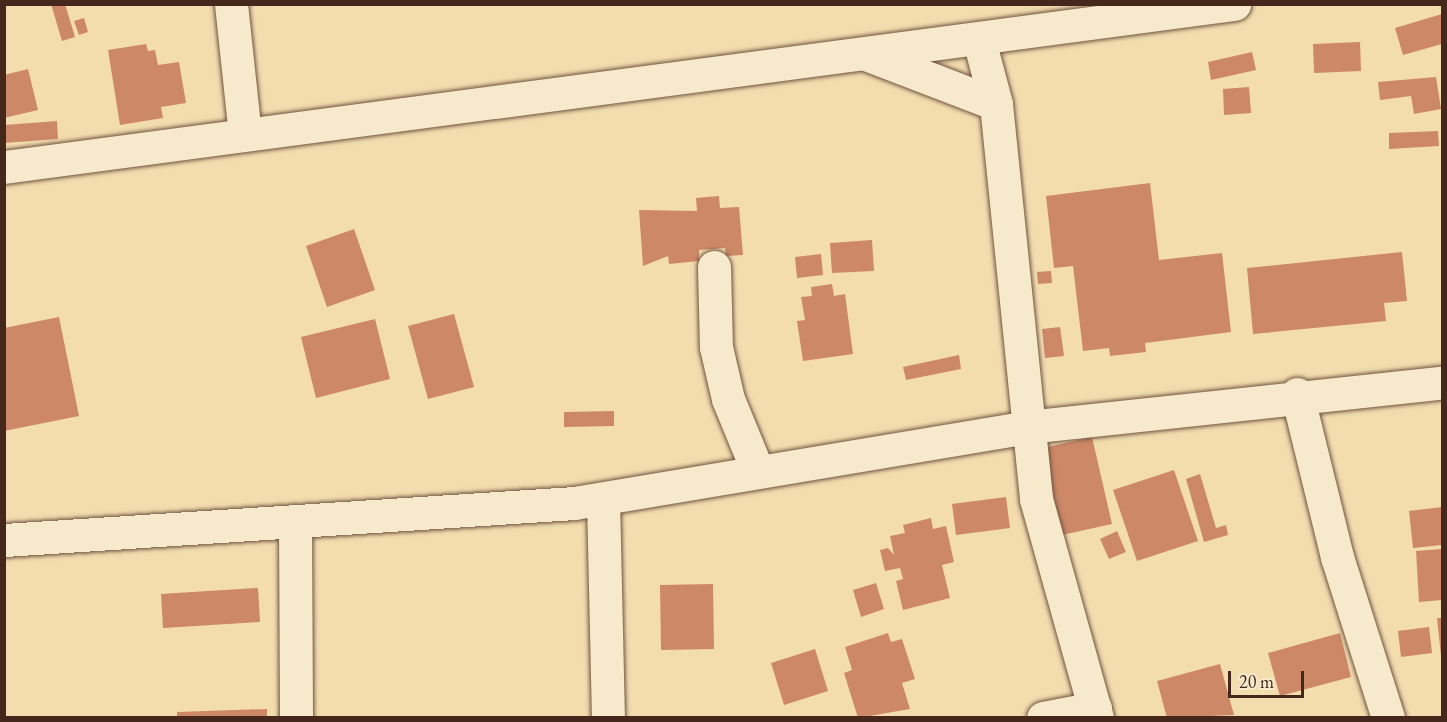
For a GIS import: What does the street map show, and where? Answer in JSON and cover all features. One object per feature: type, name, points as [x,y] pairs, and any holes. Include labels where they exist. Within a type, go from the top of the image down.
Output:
[{"type":"street","points":[[231,4],[244,134]]},
{"type":"street","points":[[4,167],[979,40],[1089,16],[1234,4]]},
{"type":"street","points":[[979,40],[996,104],[1036,499],[1096,713],[1043,717]]},
{"type":"street","points":[[866,54],[996,104]]},
{"type":"street","points":[[714,267],[716,347],[728,399],[758,472]]},
{"type":"street","points":[[4,540],[295,524],[603,499],[1027,427],[1296,394],[1443,383]]},
{"type":"street","points":[[1296,394],[1337,557],[1388,717]]},
{"type":"street","points":[[603,499],[608,717]]},
{"type":"street","points":[[295,524],[296,717]]},
{"type":"building","points":[[51,4],[65,4],[75,37],[62,41]]},
{"type":"building","points":[[1442,14],[1442,44],[1403,55],[1395,28]]},
{"type":"building","points":[[84,18],[88,32],[79,35],[74,21]]},
{"type":"building","points":[[1360,42],[1361,71],[1314,73],[1313,44]]},
{"type":"building","points":[[146,44],[148,51],[155,50],[158,65],[179,62],[186,103],[161,107],[163,118],[120,125],[108,50]]},
{"type":"building","points":[[1252,52],[1256,70],[1211,80],[1208,62]]},
{"type":"building","points":[[28,69],[38,110],[4,118],[4,75]]},
{"type":"building","points":[[1436,77],[1441,109],[1414,114],[1411,96],[1380,100],[1378,82]]},
{"type":"building","points":[[1249,87],[1251,113],[1224,115],[1223,89]]},
{"type":"building","points":[[57,121],[58,139],[4,143],[4,125]]},
{"type":"building","points":[[1438,131],[1439,146],[1389,149],[1389,133]]},
{"type":"building","points":[[1150,183],[1159,260],[1222,253],[1231,332],[1145,343],[1146,352],[1110,356],[1109,348],[1083,351],[1073,266],[1054,268],[1046,196]]},
{"type":"building","points":[[719,196],[720,208],[739,207],[743,255],[726,256],[725,248],[699,250],[699,261],[669,264],[668,256],[643,266],[639,210],[697,211],[696,198]]},
{"type":"building","points":[[354,229],[375,290],[327,307],[306,246]]},
{"type":"building","points":[[872,240],[874,271],[832,273],[830,243]]},
{"type":"building","points":[[1402,252],[1407,301],[1384,303],[1386,321],[1253,334],[1247,268]]},
{"type":"building","points":[[821,254],[823,275],[797,278],[795,257]]},
{"type":"building","points":[[1051,271],[1052,283],[1038,284],[1037,272]]},
{"type":"building","points":[[832,284],[834,296],[845,294],[853,354],[803,361],[797,321],[805,320],[801,297],[812,296],[811,287]]},
{"type":"building","points":[[454,314],[474,387],[428,399],[408,326]]},
{"type":"building","points":[[59,317],[79,416],[4,431],[4,328]]},
{"type":"building","points":[[375,319],[390,379],[316,398],[301,337]]},
{"type":"building","points":[[1060,327],[1064,356],[1045,358],[1042,329]]},
{"type":"building","points":[[959,355],[961,369],[906,380],[903,367]]},
{"type":"building","points":[[614,411],[614,426],[564,427],[564,412]]},
{"type":"building","points":[[1092,437],[1112,524],[1062,535],[1043,448]]},
{"type":"building","points":[[1174,470],[1198,541],[1137,561],[1113,490]]},
{"type":"building","points":[[1200,474],[1216,528],[1226,525],[1228,535],[1204,542],[1186,479]]},
{"type":"building","points":[[1006,497],[1010,528],[956,535],[952,504]]},
{"type":"building","points":[[1442,507],[1442,545],[1413,548],[1409,511]]},
{"type":"building","points":[[931,518],[933,529],[946,526],[954,562],[942,565],[950,598],[903,610],[896,581],[903,579],[900,568],[885,571],[880,550],[888,548],[894,555],[890,536],[905,533],[903,525]]},
{"type":"building","points":[[1117,531],[1126,552],[1109,559],[1100,539]]},
{"type":"building","points":[[1442,549],[1442,600],[1419,602],[1416,551]]},
{"type":"building","points":[[876,583],[884,609],[861,617],[853,590]]},
{"type":"building","points":[[713,584],[714,649],[661,650],[660,585]]},
{"type":"building","points":[[258,588],[260,622],[163,628],[161,594]]},
{"type":"building","points":[[1437,618],[1442,618],[1442,656],[1441,656]]},
{"type":"building","points":[[1429,627],[1432,653],[1401,657],[1398,631]]},
{"type":"building","points":[[888,633],[891,642],[902,639],[915,679],[902,683],[910,709],[858,718],[844,673],[852,670],[845,647]]},
{"type":"building","points":[[1340,633],[1351,677],[1280,696],[1268,653]]},
{"type":"building","points":[[815,649],[828,691],[784,705],[771,663]]},
{"type":"building","points":[[1220,664],[1234,715],[1167,718],[1157,681]]},
{"type":"building","points":[[267,709],[267,718],[177,718],[177,712]]}]
